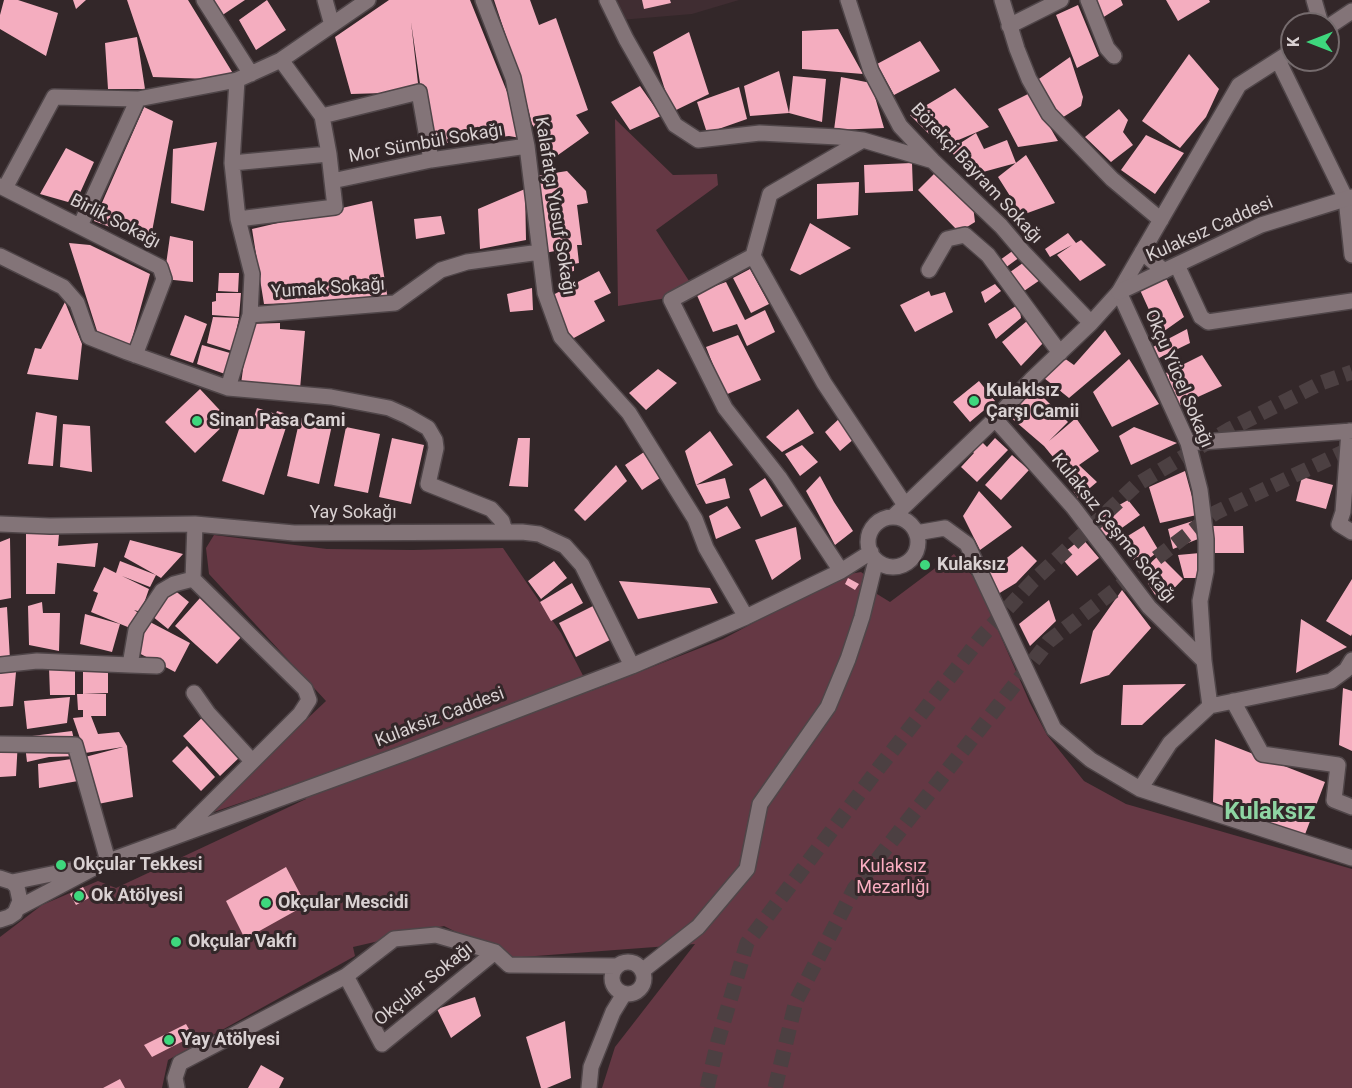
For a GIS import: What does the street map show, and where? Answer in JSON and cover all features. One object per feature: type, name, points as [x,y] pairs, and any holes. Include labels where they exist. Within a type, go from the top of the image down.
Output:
[{"type":"street","points":[[204,0],[251,74]]},
{"type":"street","points":[[326,0],[332,25]]},
{"type":"street","points":[[2,187],[54,97],[138,99],[237,80],[281,60],[368,0]]},
{"type":"street","name":"Kalafatçı Yusuf Sokağı","points":[[483,0],[513,78],[527,146],[545,293],[561,337],[634,421],[695,519],[706,548],[746,617]]},
{"type":"street","points":[[607,0],[626,39],[675,125],[698,140],[760,133],[862,140],[933,161]]},
{"type":"street","name":"Börekçi Bayram Sokağı","points":[[848,0],[871,71],[900,126],[1001,226],[1092,323]]},
{"type":"street","points":[[1002,0],[1029,79],[1048,114],[1112,179],[1161,220]]},
{"type":"street","points":[[1009,26],[1061,0]]},
{"type":"street","points":[[1088,0],[1107,48],[1114,56]]},
{"type":"street","points":[[238,219],[335,207],[322,116],[281,60]]},
{"type":"street","points":[[893,517],[907,521],[916,533],[917,548],[909,561],[895,567],[881,564],[873,556],[868,544],[873,528],[878,522],[893,517],[1092,323],[1119,291],[1239,85],[1278,60],[1349,198],[1352,255]]},
{"type":"street","points":[[228,388],[250,315],[252,274],[238,219],[232,162],[237,80]]},
{"type":"street","points":[[322,116],[419,92],[431,160]]},
{"type":"street","points":[[80,226],[138,99]]},
{"type":"street","points":[[862,140],[770,194],[753,256],[824,383],[905,505]]},
{"type":"street","name":"Mor Sümbül Sokağı","points":[[332,181],[431,160],[527,146]]},
{"type":"street","points":[[232,162],[329,154]]},
{"type":"street","name":"Birlik Sokağı","points":[[2,187],[160,267],[164,279],[135,356]]},
{"type":"street","name":"Kulaksız Caddesi","points":[[1119,291],[1261,225],[1349,198]]},
{"type":"street","points":[[929,270],[947,239],[965,235],[988,255],[1060,353]]},
{"type":"street","name":"Yumak Sokağı","points":[[250,315],[395,303],[441,270],[467,262],[540,252]]},
{"type":"street","points":[[1142,252],[1170,268],[1201,317],[1208,322],[1352,301]]},
{"type":"street","points":[[0,256],[63,287],[77,303],[89,337],[135,356],[228,388],[331,397],[389,408],[407,416],[428,428],[435,440],[436,448],[428,484],[491,508],[502,521],[505,532]]},
{"type":"street","points":[[753,256],[671,300],[725,408],[779,477],[841,571]]},
{"type":"street","name":"Okçu Yücel Sokağı","points":[[1119,291],[1188,443],[1200,490],[1206,539],[1206,571],[1200,601],[1210,706]]},
{"type":"street","name":"Kulaksız Çeşme Sokağı","points":[[995,419],[1073,507],[1149,607],[1204,661]]},
{"type":"street","points":[[1188,443],[1350,431],[1343,512],[1339,525],[1352,532]]},
{"type":"street","name":"Yay Sokağı","points":[[0,524],[50,526],[195,524],[294,533],[505,532],[539,534],[552,539],[574,554],[582,565],[632,666]]},
{"type":"street","points":[[179,836],[300,714],[309,700],[305,688],[193,579],[195,524]]},
{"type":"street","points":[[916,533],[945,528],[967,544],[1054,729],[1091,760],[1140,789],[1352,858]]},
{"type":"street","points":[[642,971],[698,927],[747,869],[760,804],[828,707],[848,659],[862,617],[873,556]]},
{"type":"street","name":"Kulaksiz Caddesi","points":[[1,920],[15,913],[18,908],[106,862],[405,753],[632,666],[746,617],[873,556]]},
{"type":"street","points":[[130,665],[136,630],[162,591],[174,584],[193,579]]},
{"type":"street","points":[[1140,789],[1170,743],[1210,706],[1344,679],[1352,660]]},
{"type":"street","points":[[0,665],[37,661],[157,666]]},
{"type":"street","points":[[194,693],[208,713],[252,761]]},
{"type":"street","points":[[1233,701],[1262,754],[1338,765],[1334,800],[1352,807]]},
{"type":"street","points":[[0,744],[75,745],[106,862],[4,877]]},
{"type":"street","points":[[4,877],[20,894],[18,908]]},
{"type":"street","points":[[177,1088],[175,1078],[180,1063],[346,976],[370,960],[394,939],[436,935],[495,952],[509,965],[617,966],[628,962],[633,963],[642,971],[644,982],[640,989],[635,993],[624,994],[616,989],[613,984],[614,970],[617,966]]},
{"type":"street","name":"Okçular Sokağı","points":[[346,976],[382,1044],[495,952]]},
{"type":"street","points":[[589,1088],[591,1067],[624,994]]},
{"type":"shaded area","points":[[617,0],[739,0],[692,14],[620,20]]},
{"type":"green space","points":[[615,119],[673,175],[717,174],[718,185],[656,230],[691,284],[667,298],[618,306]]},
{"type":"green space","name":"Kulaksız Mezarlığı","points":[[214,535],[327,549],[503,548],[561,633],[591,691],[723,639],[844,575],[861,572],[869,578],[877,594],[890,602],[954,554],[976,580],[1030,703],[1047,735],[1084,781],[1126,804],[1352,869],[1352,1088],[602,1088],[615,1047],[695,944],[509,958],[444,926],[353,947],[355,956],[168,1060],[162,1088],[0,1088],[0,937],[42,905],[98,881],[116,888],[306,799],[301,782],[205,815],[326,701],[209,574],[206,548]]},
{"type":"building","points":[[4,0],[18,0],[58,13],[46,56],[0,29],[0,15]]},
{"type":"building","points":[[73,0],[86,0],[76,9]]},
{"type":"building","points":[[127,0],[188,0],[237,80],[153,77]]},
{"type":"building","points":[[212,0],[245,0],[221,16]]},
{"type":"building","points":[[267,0],[286,30],[256,50],[239,20]]},
{"type":"building","points":[[389,0],[470,0],[526,139],[509,136],[429,145],[411,22],[419,92],[351,94],[335,37]]},
{"type":"building","points":[[494,0],[530,0],[539,25],[556,18],[588,110],[576,115],[589,133],[551,160],[536,139],[540,136],[532,124],[526,101],[524,102]]},
{"type":"building","points":[[642,0],[670,0],[671,3],[644,9]]},
{"type":"building","points":[[1091,0],[1121,0],[1123,5],[1102,18]]},
{"type":"building","points":[[1166,0],[1209,0],[1210,2],[1178,21]]},
{"type":"building","points":[[1078,5],[1099,56],[1077,68],[1056,15]]},
{"type":"building","points":[[838,29],[863,74],[802,69],[802,31]]},
{"type":"building","points":[[689,32],[709,94],[672,112],[653,52]]},
{"type":"building","points":[[137,37],[145,89],[108,89],[105,43]]},
{"type":"building","points":[[920,41],[940,71],[894,95],[877,64]]},
{"type":"building","points":[[1189,54],[1219,89],[1206,117],[1180,148],[1142,121]]},
{"type":"building","points":[[1070,57],[1083,97],[1081,106],[1060,119],[1036,81]]},
{"type":"building","points":[[779,71],[789,113],[750,116],[744,86]]},
{"type":"building","points":[[793,76],[826,79],[822,122],[789,113]]},
{"type":"building","points":[[841,77],[871,83],[884,128],[834,130]]},
{"type":"building","points":[[640,86],[661,116],[630,130],[611,102]]},
{"type":"building","points":[[739,87],[747,119],[707,133],[697,102]]},
{"type":"building","points":[[955,88],[989,127],[942,147],[910,115]]},
{"type":"building","points":[[1030,93],[1058,141],[1018,147],[998,109]]},
{"type":"building","points":[[144,107],[173,121],[150,242],[94,221]]},
{"type":"building","points":[[1119,109],[1128,120],[1123,132],[1133,145],[1111,162],[1085,137]]},
{"type":"building","points":[[976,133],[984,149],[1007,140],[1016,163],[983,172],[948,151]]},
{"type":"building","points":[[1146,135],[1184,153],[1155,194],[1121,170]]},
{"type":"building","points":[[217,142],[204,211],[171,203],[173,149]]},
{"type":"building","points":[[66,148],[94,162],[75,204],[40,194]]},
{"type":"building","points":[[1026,155],[1055,203],[1022,215],[998,177]]},
{"type":"building","points":[[912,163],[913,191],[865,193],[864,165]]},
{"type":"building","points":[[938,170],[973,206],[975,222],[959,232],[918,190]]},
{"type":"building","points":[[567,171],[586,191],[588,203],[577,205],[582,245],[577,245],[579,263],[574,264],[574,271],[567,272],[565,265],[557,266],[555,251],[545,253],[536,176]]},
{"type":"building","points":[[859,182],[858,215],[817,219],[817,184]]},
{"type":"building","points":[[525,189],[526,240],[480,249],[478,209]]},
{"type":"building","points":[[372,201],[388,300],[264,304],[252,229]]},
{"type":"building","points":[[441,216],[445,234],[416,239],[414,219]]},
{"type":"building","points":[[810,223],[851,248],[800,275],[790,270]]},
{"type":"building","points":[[1068,233],[1076,243],[1081,240],[1106,265],[1080,281],[1057,255],[1072,245],[1050,257],[1045,249]]},
{"type":"building","points":[[170,236],[193,241],[193,282],[164,279]]},
{"type":"building","points":[[69,243],[90,245],[150,274],[130,346],[98,334]]},
{"type":"building","points":[[1018,247],[1020,257],[1005,268],[1000,260]]},
{"type":"building","points":[[1027,260],[1043,278],[1024,291],[1006,275]]},
{"type":"building","points":[[750,269],[769,304],[751,313],[733,278]]},
{"type":"building","points":[[599,271],[611,293],[594,301],[605,321],[572,339],[549,297]]},
{"type":"building","points":[[219,273],[239,273],[238,292],[218,291]]},
{"type":"building","points":[[1166,278],[1184,317],[1160,334],[1140,290]]},
{"type":"building","points":[[726,282],[745,320],[765,310],[775,332],[747,346],[737,324],[713,332],[696,293]]},
{"type":"building","points":[[995,284],[1001,291],[985,303],[981,292]]},
{"type":"building","points":[[532,288],[533,310],[510,312],[507,294]]},
{"type":"building","points":[[929,291],[931,296],[945,292],[953,312],[915,332],[900,305]]},
{"type":"building","points":[[216,293],[241,293],[239,317],[212,315],[212,302],[216,301]]},
{"type":"building","points":[[65,302],[82,344],[78,380],[27,374],[35,348],[41,349]]},
{"type":"building","points":[[1019,304],[1021,318],[996,339],[988,324]]},
{"type":"building","points":[[185,315],[207,324],[193,363],[170,355]]},
{"type":"building","points":[[1033,316],[1045,341],[1021,366],[1002,342]]},
{"type":"building","points":[[213,317],[239,318],[232,351],[207,343]]},
{"type":"building","points":[[280,323],[280,329],[305,331],[300,389],[241,384],[249,324]]},
{"type":"building","points":[[1187,329],[1190,343],[1157,359],[1149,349]]},
{"type":"building","points":[[1105,330],[1121,354],[1069,398],[1044,378],[1064,358],[1074,365]]},
{"type":"building","points":[[738,335],[761,380],[725,395],[706,347]]},
{"type":"building","points":[[202,345],[230,353],[225,374],[197,364]]},
{"type":"building","points":[[1202,355],[1222,386],[1178,406],[1166,373]]},
{"type":"building","points":[[1129,359],[1159,404],[1112,427],[1093,392]]},
{"type":"building","points":[[658,369],[677,383],[646,410],[629,393]]},
{"type":"building","name":"Kulaklsız Çarşı Camii","points":[[979,381],[995,401],[970,422],[953,402]]},
{"type":"building","points":[[1034,388],[1068,422],[1049,441],[1076,418],[1099,451],[1079,465],[1097,482],[1078,498],[1064,477],[1067,474],[1044,446],[1009,416]]},
{"type":"building","name":"Sinan Pasa Cami","points":[[200,389],[229,420],[195,453],[165,422]]},
{"type":"building","points":[[257,408],[276,414],[277,411],[290,415],[264,495],[222,481],[242,420],[252,423]]},
{"type":"building","points":[[798,409],[814,433],[782,452],[766,437]]},
{"type":"building","points":[[36,412],[57,416],[53,466],[28,464]]},
{"type":"building","points":[[841,417],[855,438],[840,451],[825,432]]},
{"type":"building","points":[[300,418],[332,425],[319,484],[287,476]]},
{"type":"building","points":[[63,424],[90,426],[92,472],[60,467]]},
{"type":"building","points":[[346,427],[380,434],[368,493],[334,486]]},
{"type":"building","points":[[1134,427],[1177,443],[1131,465],[1119,436]]},
{"type":"building","points":[[710,431],[733,465],[696,485],[685,451]]},
{"type":"building","points":[[392,438],[424,445],[411,504],[379,497]]},
{"type":"building","points":[[518,438],[530,438],[528,487],[509,486]]},
{"type":"building","points":[[995,438],[1008,450],[977,482],[961,467],[981,441],[987,447]]},
{"type":"building","points":[[802,445],[818,462],[800,476],[785,454]]},
{"type":"building","points":[[644,452],[660,478],[642,490],[625,465]]},
{"type":"building","points":[[1012,455],[1029,470],[1001,500],[985,485]]},
{"type":"building","points":[[616,465],[627,481],[585,521],[574,510]]},
{"type":"building","points":[[1185,471],[1197,515],[1160,523],[1149,487]]},
{"type":"building","points":[[820,476],[853,531],[835,545],[806,491]]},
{"type":"building","points":[[1302,477],[1333,485],[1326,509],[1296,501]]},
{"type":"building","points":[[725,478],[730,498],[706,504],[696,485]]},
{"type":"building","points":[[765,478],[783,506],[761,517],[749,489]]},
{"type":"building","points":[[979,491],[1012,527],[980,550],[963,516]]},
{"type":"building","points":[[1128,500],[1140,515],[1105,540],[1093,520]]},
{"type":"building","points":[[727,506],[741,528],[716,539],[709,516]]},
{"type":"building","points":[[1196,520],[1198,539],[1173,549],[1168,529]]},
{"type":"building","points":[[1144,526],[1159,551],[1139,566],[1118,542]]},
{"type":"building","points":[[1210,526],[1243,526],[1244,553],[1211,553]]},
{"type":"building","points":[[796,527],[801,559],[772,580],[755,540]]},
{"type":"building","points":[[26,534],[59,534],[58,546],[98,543],[95,567],[57,563],[55,594],[26,594]]},
{"type":"building","points":[[10,538],[11,598],[0,600],[0,542]]},
{"type":"building","points":[[1082,538],[1099,558],[1077,576],[1060,556]]},
{"type":"building","points":[[130,540],[183,554],[161,578],[124,557]]},
{"type":"building","points":[[1022,546],[1037,561],[1016,583],[998,594],[989,572]]},
{"type":"building","points":[[1200,553],[1200,578],[1184,578],[1178,555]]},
{"type":"building","points":[[1159,555],[1183,579],[1160,603],[1141,572]]},
{"type":"building","points":[[120,561],[156,575],[150,587],[122,576],[149,589],[141,612],[134,610],[140,614],[135,630],[91,612],[98,593],[93,591],[104,567],[116,573]]},
{"type":"building","points":[[554,561],[567,578],[541,599],[528,581]]},
{"type":"building","points":[[848,578],[859,584],[855,590],[845,584]]},
{"type":"building","points":[[1352,579],[1352,634],[1351,636],[1326,621]]},
{"type":"building","points":[[619,581],[710,588],[718,603],[638,619]]},
{"type":"building","points":[[572,583],[583,603],[551,621],[540,602]]},
{"type":"building","points":[[173,589],[189,602],[168,629],[152,616]]},
{"type":"building","points":[[1122,590],[1151,628],[1109,675],[1080,684],[1093,631]]},
{"type":"building","points":[[200,598],[242,636],[217,664],[175,626]]},
{"type":"building","points":[[1049,600],[1056,621],[1030,646],[1019,624]]},
{"type":"building","points":[[42,602],[43,613],[60,613],[59,651],[29,645],[28,606]]},
{"type":"building","points":[[595,605],[612,639],[576,657],[559,623]]},
{"type":"building","points":[[7,607],[10,660],[0,661],[0,608]]},
{"type":"building","points":[[85,614],[120,624],[112,652],[80,644]]},
{"type":"building","points":[[1301,619],[1347,647],[1296,673]]},
{"type":"building","points":[[150,622],[190,643],[175,672],[135,651]]},
{"type":"building","points":[[83,666],[108,666],[108,693],[83,694]]},
{"type":"building","points":[[49,667],[75,667],[75,695],[50,695]]},
{"type":"building","points":[[16,672],[13,706],[0,707],[0,673]]},
{"type":"building","points":[[1186,684],[1142,725],[1121,725],[1123,685]]},
{"type":"building","points":[[1343,688],[1352,691],[1352,751],[1339,745]]},
{"type":"building","points":[[77,694],[106,694],[106,716],[91,716],[98,734],[119,732],[127,746],[133,797],[98,804],[89,779],[39,788],[38,764],[85,757],[123,747],[85,753],[73,718],[83,717],[83,710],[78,710]]},
{"type":"building","points":[[70,697],[67,723],[27,729],[24,701]]},
{"type":"building","points":[[206,714],[243,754],[220,776],[183,736]]},
{"type":"building","points":[[72,731],[78,756],[49,757],[27,762],[24,737]]},
{"type":"building","points":[[1215,739],[1325,782],[1304,837],[1213,802]]},
{"type":"building","points":[[18,740],[16,776],[0,777],[0,741]]},
{"type":"building","points":[[187,746],[215,777],[201,791],[172,761]]},
{"type":"building","name":"Okçular Mescidi","points":[[286,867],[306,905],[245,939],[226,901]]},
{"type":"building","name":"Ok Atölyesi","points":[[83,887],[89,898],[76,905],[70,894]]},
{"type":"building","points":[[475,997],[481,1016],[451,1038],[437,1009]]},
{"type":"building","points":[[565,1021],[571,1078],[547,1088],[541,1088],[526,1037]]},
{"type":"building","name":"Yay Atölyesi","points":[[186,1024],[193,1036],[152,1057],[144,1045]]},
{"type":"building","points":[[261,1065],[284,1078],[279,1088],[248,1088]]},
{"type":"building","points":[[120,1079],[125,1088],[103,1088]]},
{"type":"tunnel","points":[[707,1088],[718,1041],[747,943],[982,636],[1033,581],[1136,485],[1230,429],[1321,383],[1352,372]]},
{"type":"tunnel","points":[[775,1088],[796,1001],[854,889],[1049,641],[1215,513],[1352,448]]},
{"type":"place","name":"Kulaklsız Çarşı Camii","points":[[974,401]]},
{"type":"place","name":"Sinan Pasa Cami","points":[[197,421]]},
{"type":"place","name":"Kulaksız","points":[[925,565]]},
{"type":"place","name":"Okçular Tekkesi","points":[[61,865]]},
{"type":"place","name":"Ok Atölyesi","points":[[79,896]]},
{"type":"place","name":"Okçular Mescidi","points":[[266,903]]},
{"type":"place","name":"Okçular Vakfı","points":[[176,942]]},
{"type":"place","name":"Yay Atölyesi","points":[[169,1040]]},
{"type":"district","name":"Kulaksız","points":[[1270,813]]}]
